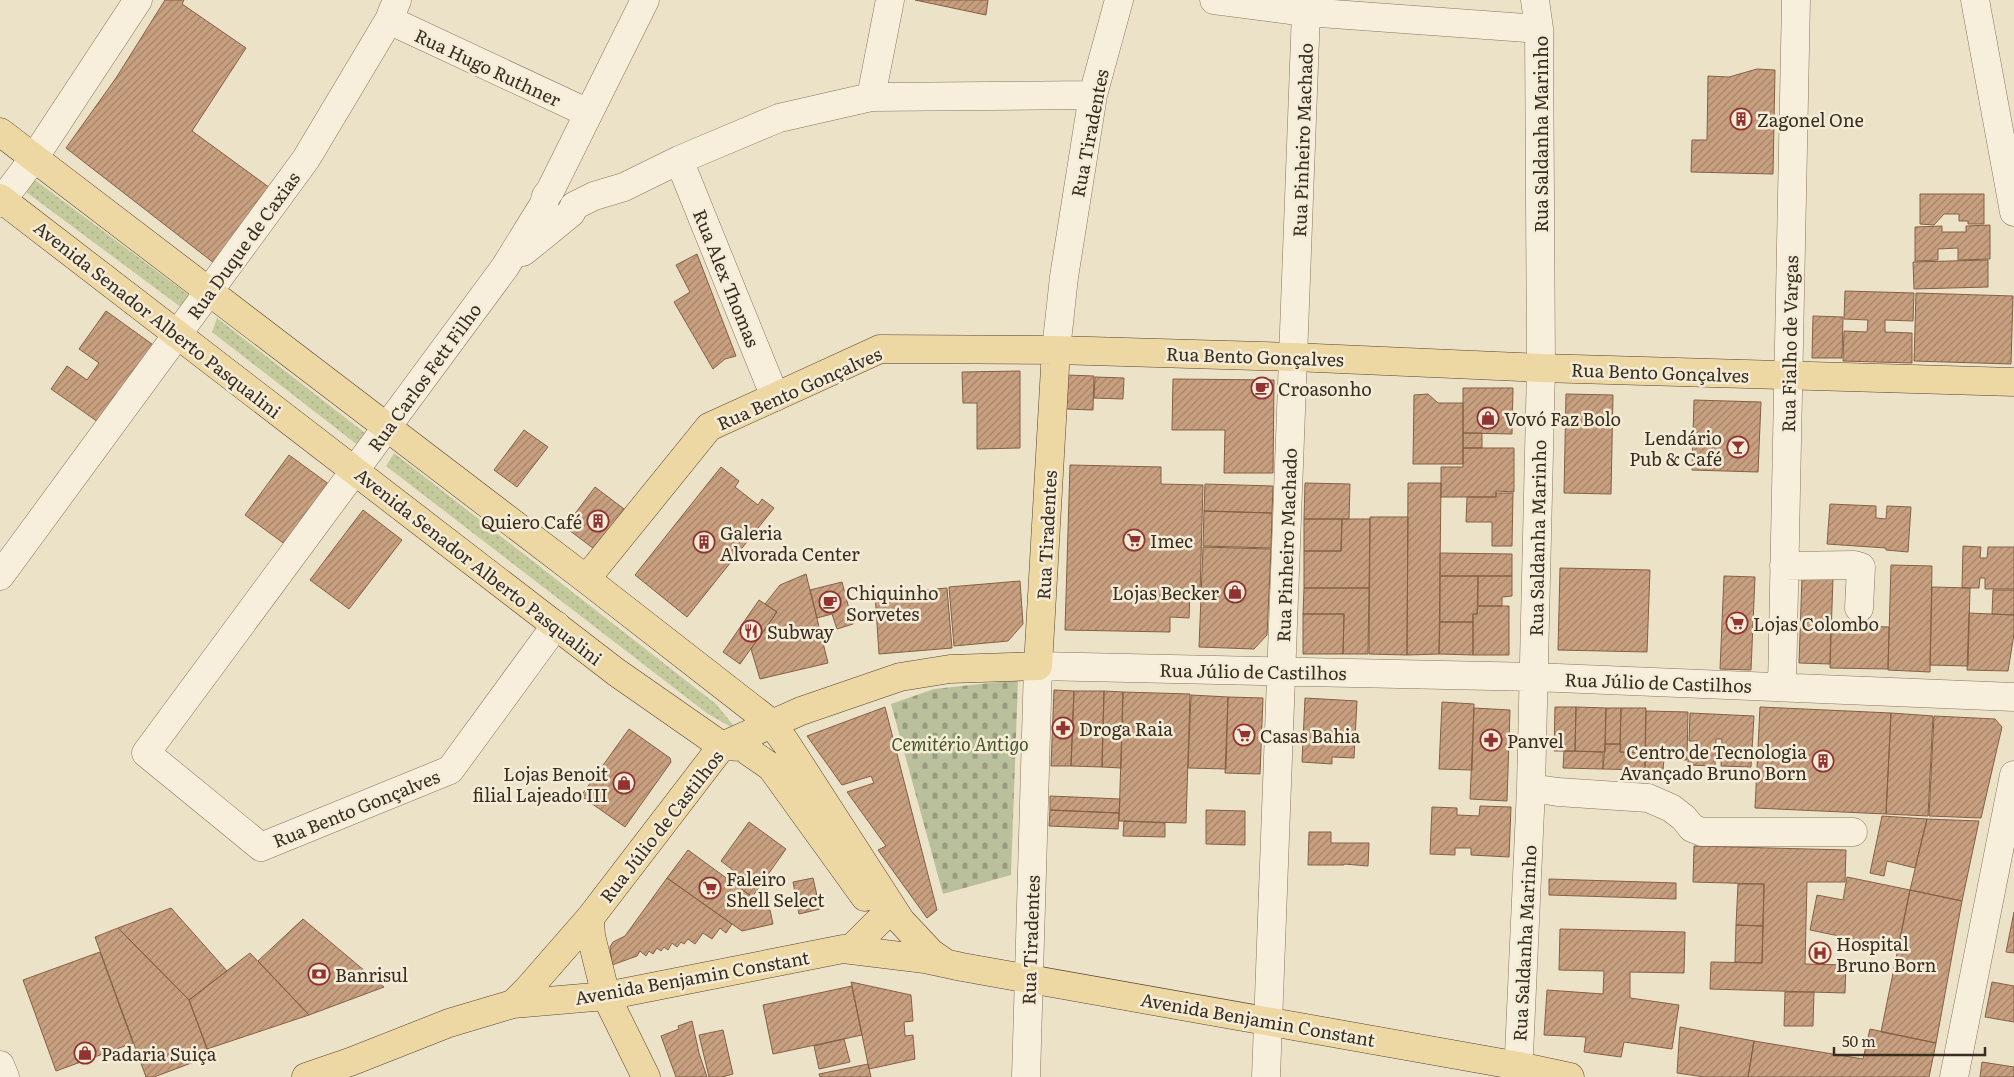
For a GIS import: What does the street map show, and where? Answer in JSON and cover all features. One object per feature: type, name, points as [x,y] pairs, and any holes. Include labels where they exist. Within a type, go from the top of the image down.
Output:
[{"type":"main road","name":"Avenida Senador Alberto Pasqualini","points":[[0,132],[586,579],[770,723],[786,743],[911,948],[935,961]]},
{"type":"main road","name":"Avenida Senador Alberto Pasqualini","points":[[1,200],[616,672],[722,746],[742,747],[771,767],[891,915]]},
{"type":"main road","name":"Rua Bento Gonçalves","points":[[586,579],[709,427],[880,348],[1056,350],[1293,357],[1541,368],[2014,382]]},
{"type":"main road","name":"Rua Tiradentes","points":[[1038,666],[1056,350]]},
{"type":"main road","name":"Rua Júlio de Castilhos","points":[[513,1004],[590,918],[722,746],[770,723],[900,677],[950,669],[1038,666]]},
{"type":"main road","points":[[850,950],[891,915]]},
{"type":"main road","name":"Rua Júlio de Castilhos","points":[[590,918],[591,936],[606,996],[646,1077]]},
{"type":"main road","name":"Avenida Benjamin Constant","points":[[306,1077],[350,1062],[448,1023],[513,1004],[606,996],[843,949],[935,961],[1267,1021],[1518,1072],[1570,1077]]},
{"type":"street","points":[[1,200],[34,158],[138,0]]},
{"type":"street","points":[[645,0],[572,146],[566,199],[624,187],[679,160],[779,118],[871,97],[1093,95]]},
{"type":"street","points":[[871,97],[890,0]]},
{"type":"street","name":"Rua Tiradentes","points":[[1056,350],[1064,277],[1093,95],[1119,0]]},
{"type":"street","points":[[1214,0],[1306,12],[1539,29]]},
{"type":"street","name":"Rua Saldanha Marinho","points":[[1518,1072],[1531,788],[1541,368],[1539,29],[1535,0]]},
{"type":"street","name":"Rua Fialho de Vargas","points":[[1782,687],[1796,0]]},
{"type":"street","points":[[1975,0],[2014,212]]},
{"type":"street","name":"Rua Hugo Ruthner","points":[[393,10],[588,113]]},
{"type":"street","name":"Rua Duque de Caxias","points":[[0,576],[306,158],[393,10]]},
{"type":"street","name":"Rua Pinheiro Machado","points":[[1266,1077],[1306,12]]},
{"type":"street","name":"Rua Alex Thomas","points":[[679,160],[775,397]]},
{"type":"street","name":"Rua Carlos Fett Filho","points":[[146,753],[505,267],[566,199]]},
{"type":"street","points":[[1784,566],[1861,567],[1859,608]]},
{"type":"street","name":"Rua Bento Gonçalves","points":[[146,753],[261,847],[450,770],[556,626]]},
{"type":"street","name":"Rua Tiradentes","points":[[1026,1077],[1038,666]]},
{"type":"street","name":"Rua Júlio de Castilhos","points":[[1038,666],[1534,677],[2014,697]]},
{"type":"street","points":[[1954,1077],[2014,775]]},
{"type":"street","points":[[1531,788],[1558,792],[1648,798],[1672,808],[1692,828],[1702,832],[1853,832]]},
{"type":"street","points":[[0,1065],[5,1077]]},
{"type":"green space","points":[[35,180],[190,296],[182,308],[26,192]]},
{"type":"green space","points":[[217,318],[365,433],[364,450],[212,332]]},
{"type":"green space","points":[[394,453],[716,704],[738,731],[708,714],[386,466]]},
{"type":"green space","name":"Cemitério Antigo","points":[[1018,680],[1011,875],[943,894],[891,704],[934,689]]},
{"type":"building","points":[[165,0],[184,0],[182,4],[246,48],[192,131],[270,188],[214,263],[66,148],[116,78]]},
{"type":"building","points":[[915,0],[988,0],[986,15]]},
{"type":"building","name":"Zagonel One","points":[[1757,69],[1775,70],[1773,174],[1691,172],[1692,140],[1707,140],[1708,76],[1729,77]]},
{"type":"building","points":[[1920,194],[1984,194],[1984,224],[1968,224],[1968,221],[1959,221],[1959,214],[1944,214],[1934,225],[1920,224]]},
{"type":"building","points":[[1990,225],[1990,259],[1958,260],[1958,248],[1938,249],[1938,260],[1915,261],[1915,227],[1942,226],[1942,232],[1966,232],[1966,226]]},
{"type":"building","points":[[697,254],[736,356],[725,359],[713,369],[674,302],[690,292],[676,265]]},
{"type":"building","points":[[1988,260],[1988,287],[1914,289],[1913,262]]},
{"type":"building","points":[[1845,291],[1914,293],[1913,321],[1885,320],[1885,332],[1912,333],[1912,363],[1843,361],[1844,331],[1867,332],[1868,320],[1844,319]]},
{"type":"building","points":[[1916,293],[2013,296],[2011,364],[1914,361]]},
{"type":"building","points":[[106,311],[156,347],[101,424],[51,389],[67,366],[87,380],[99,363],[79,349]]},
{"type":"building","points":[[1813,316],[1843,317],[1842,358],[1812,358]]},
{"type":"building","points":[[1020,371],[1020,448],[977,449],[977,403],[963,403],[962,372]]},
{"type":"building","points":[[1067,375],[1094,376],[1093,410],[1066,409]]},
{"type":"building","points":[[1095,377],[1124,378],[1123,399],[1094,398]]},
{"type":"building","points":[[1173,379],[1274,380],[1273,473],[1224,473],[1225,430],[1172,430]]},
{"type":"building","name":"Vovó Faz Bolo","points":[[1463,388],[1513,388],[1512,434],[1463,433]]},
{"type":"building","points":[[1428,394],[1438,403],[1463,403],[1463,464],[1413,464],[1414,395]]},
{"type":"building","points":[[1566,394],[1613,395],[1611,494],[1564,493]]},
{"type":"building","points":[[1694,400],[1761,402],[1758,472],[1692,470]]},
{"type":"building","points":[[524,430],[548,447],[517,487],[494,470]]},
{"type":"building","points":[[1463,433],[1482,433],[1482,448],[1463,448]]},
{"type":"building","points":[[1463,448],[1514,448],[1514,492],[1496,491],[1496,497],[1441,497],[1441,467],[1463,467]]},
{"type":"building","points":[[289,455],[330,485],[286,545],[245,515]]},
{"type":"building","name":"Imec","points":[[1070,465],[1161,467],[1161,484],[1203,485],[1200,595],[1190,595],[1189,618],[1170,617],[1170,632],[1065,630]]},
{"type":"building","name":"Galeria Alvorada Center","points":[[721,467],[739,481],[735,487],[758,505],[762,499],[774,508],[687,617],[635,575]]},
{"type":"building","points":[[1305,483],[1350,484],[1349,519],[1304,519]]},
{"type":"building","points":[[1408,483],[1441,483],[1439,654],[1407,655]]},
{"type":"building","points":[[1205,484],[1273,486],[1272,513],[1204,511]]},
{"type":"building","name":"Quiero Café","points":[[595,487],[632,515],[602,555],[565,527]]},
{"type":"building","points":[[1496,493],[1513,493],[1512,546],[1492,546],[1492,522],[1466,522],[1467,497],[1496,497]]},
{"type":"building","points":[[1830,504],[1876,506],[1876,518],[1886,519],[1887,506],[1911,507],[1908,552],[1886,550],[1886,548],[1827,544]]},
{"type":"building","points":[[363,510],[402,540],[349,609],[310,580]]},
{"type":"building","points":[[1204,511],[1272,513],[1271,548],[1203,546]]},
{"type":"building","points":[[1370,517],[1408,517],[1407,655],[1369,654]]},
{"type":"building","points":[[1304,519],[1342,519],[1341,551],[1304,551]]},
{"type":"building","points":[[1342,519],[1370,519],[1369,588],[1304,588],[1304,551],[1341,551]]},
{"type":"building","points":[[1963,546],[1981,547],[1980,558],[1987,558],[1988,547],[2014,547],[2014,589],[1985,589],[1985,578],[1980,578],[1979,588],[1962,588]]},
{"type":"building","name":"Lojas Becker","points":[[1203,547],[1271,549],[1267,635],[1254,649],[1199,647]]},
{"type":"building","points":[[1440,553],[1512,554],[1512,576],[1440,576]]},
{"type":"building","points":[[1891,565],[1932,566],[1930,672],[1888,670]]},
{"type":"building","points":[[1560,568],[1650,570],[1647,652],[1558,650]]},
{"type":"building","points":[[806,574],[828,663],[760,679],[751,649],[777,612],[765,604],[780,585]]},
{"type":"building","points":[[1440,576],[1478,576],[1477,614],[1473,614],[1473,622],[1440,622]]},
{"type":"building","points":[[1478,576],[1512,576],[1512,596],[1502,597],[1502,606],[1478,606]]},
{"type":"building","name":"Lojas Colombo","points":[[1724,576],[1755,577],[1751,670],[1720,669]]},
{"type":"building","points":[[1802,577],[1833,578],[1830,664],[1799,663]]},
{"type":"building","points":[[1020,581],[1023,624],[1008,641],[954,646],[949,587]]},
{"type":"building","name":"Chiquinho Sorvetes","points":[[842,582],[853,624],[837,629],[832,614],[817,618],[810,590]]},
{"type":"building","points":[[1932,587],[1970,588],[1968,666],[1930,665]]},
{"type":"building","points":[[947,588],[952,648],[879,654],[875,594]]},
{"type":"building","points":[[1304,588],[1369,588],[1368,654],[1343,654],[1344,614],[1303,614]]},
{"type":"building","points":[[1993,590],[2014,590],[2014,615],[1992,614]]},
{"type":"building","name":"Subway","points":[[759,600],[777,612],[740,664],[723,652]]},
{"type":"building","points":[[1478,606],[1509,606],[1509,655],[1473,655],[1473,614],[1477,614]]},
{"type":"building","points":[[1969,613],[2014,615],[2014,634],[2008,671],[1967,670]]},
{"type":"building","points":[[1303,614],[1344,614],[1343,654],[1303,654]]},
{"type":"building","points":[[1440,622],[1473,622],[1473,655],[1439,654]]},
{"type":"building","points":[[1831,625],[1889,627],[1888,669],[1830,668]]},
{"type":"building","name":"Droga Raia","points":[[1054,690],[1074,691],[1071,766],[1051,766]]},
{"type":"building","points":[[1074,691],[1104,691],[1102,767],[1071,766]]},
{"type":"building","points":[[1104,691],[1123,692],[1121,768],[1102,767]]},
{"type":"building","points":[[1123,692],[1190,694],[1186,823],[1119,821]]},
{"type":"building","points":[[1191,695],[1228,697],[1226,769],[1188,768]]},
{"type":"building","name":"Casas Bahia","points":[[1228,697],[1263,698],[1260,774],[1225,773]]},
{"type":"building","points":[[1305,698],[1357,701],[1354,758],[1332,757],[1332,764],[1302,762]]},
{"type":"building","points":[[1442,702],[1474,704],[1472,770],[1439,769]]},
{"type":"building","points":[[885,707],[937,910],[927,918],[878,850],[886,846],[847,792],[874,783],[871,776],[842,785],[807,736]]},
{"type":"building","points":[[1555,707],[1576,707],[1575,751],[1554,751]]},
{"type":"building","points":[[1576,707],[1606,708],[1605,752],[1575,751]]},
{"type":"building","name":"Centro de Tecnologia Avançado Bruno Born","points":[[1760,707],[1891,713],[1886,814],[1755,808]]},
{"type":"building","name":"Panvel","points":[[1474,708],[1510,710],[1507,801],[1470,799]]},
{"type":"building","points":[[1606,708],[1621,708],[1620,744],[1605,744]]},
{"type":"building","points":[[1621,708],[1646,708],[1645,753],[1620,752]]},
{"type":"building","points":[[1646,711],[1688,712],[1687,760],[1664,759],[1663,770],[1645,770]]},
{"type":"building","points":[[1690,713],[1754,716],[1751,767],[1721,766],[1722,739],[1716,739],[1715,766],[1688,765],[1688,750],[1696,750],[1697,741],[1689,741]]},
{"type":"building","points":[[1891,713],[1933,716],[1928,816],[1886,814]]},
{"type":"building","points":[[1934,716],[1995,719],[2002,727],[1981,818],[1929,816]]},
{"type":"building","name":"Lojas Benoit filial Lajeado III","points":[[629,729],[670,758],[671,762],[625,827],[581,796]]},
{"type":"building","points":[[1605,744],[1621,744],[1620,752],[1645,753],[1645,770],[1603,769]]},
{"type":"building","points":[[1564,751],[1603,752],[1603,769],[1563,768]]},
{"type":"building","points":[[1050,796],[1120,799],[1119,813],[1050,810]]},
{"type":"building","points":[[1480,806],[1511,807],[1509,857],[1471,855],[1471,848],[1455,848],[1455,855],[1430,854],[1432,807],[1457,808],[1457,815],[1479,816]]},
{"type":"building","points":[[1050,810],[1119,813],[1118,829],[1049,826]]},
{"type":"building","points":[[1206,810],[1245,811],[1245,845],[1206,844]]},
{"type":"building","points":[[1882,816],[1927,819],[1915,868],[1887,861],[1884,876],[1870,873]]},
{"type":"building","points":[[1927,819],[1979,821],[1962,901],[1910,890]]},
{"type":"building","points":[[1124,821],[1165,823],[1165,837],[1123,836]]},
{"type":"building","points":[[749,822],[786,849],[752,897],[728,879],[734,871],[721,861]]},
{"type":"building","points":[[1309,832],[1331,832],[1331,843],[1369,843],[1368,866],[1344,864],[1308,865]]},
{"type":"building","points":[[1694,846],[1846,850],[1845,882],[1807,882],[1805,964],[1846,965],[1845,993],[1710,989],[1711,962],[1762,963],[1764,884],[1693,882]]},
{"type":"building","name":"Faleiro Shell Select","points":[[688,850],[770,910],[773,924],[742,931],[667,878]]},
{"type":"building","points":[[1847,877],[1910,890],[1898,948],[1810,930],[1817,895],[1843,900]]},
{"type":"building","points":[[667,878],[732,924],[726,933],[720,928],[712,939],[703,933],[695,944],[688,939],[684,944],[681,942],[677,947],[672,943],[668,950],[664,947],[661,951],[657,948],[653,954],[649,951],[646,956],[640,951],[637,956],[612,965],[610,947],[613,942],[625,936]]},
{"type":"building","points":[[813,878],[820,909],[799,914],[793,882]]},
{"type":"building","points":[[1549,879],[1676,883],[1676,899],[1549,895]]},
{"type":"building","points":[[1738,884],[1764,884],[1763,926],[1736,925]]},
{"type":"building","points":[[1910,890],[1962,901],[1936,1043],[1881,1032]]},
{"type":"building","points":[[171,908],[227,971],[189,1000],[118,928]]},
{"type":"building","points":[[2014,912],[2014,953],[2006,952]]},
{"type":"building","name":"Banrisul","points":[[303,919],[384,987],[309,1015],[258,961]]},
{"type":"building","points":[[1736,925],[1763,926],[1762,963],[1735,962]]},
{"type":"building","points":[[118,928],[189,1000],[210,1056],[154,1077],[146,1077],[95,937]]},
{"type":"building","points":[[1560,929],[1685,932],[1684,973],[1630,972],[1630,998],[1679,1005],[1672,1049],[1624,1042],[1621,1057],[1584,1052],[1586,1037],[1544,1035],[1547,990],[1603,994],[1604,971],[1559,970]]},
{"type":"building","points":[[100,952],[133,1043],[56,1071],[23,980]]},
{"type":"building","points":[[250,953],[309,1015],[207,1049],[189,1000]]},
{"type":"building","points":[[851,982],[911,995],[913,1021],[904,1022],[905,1036],[913,1035],[915,1059],[869,1069]]},
{"type":"building","points":[[1992,982],[2014,986],[2014,1022],[1985,1017]]},
{"type":"building","points":[[852,986],[862,1035],[773,1054],[763,1005]]},
{"type":"building","points":[[1785,992],[1814,992],[1813,1026],[1784,1026]]},
{"type":"building","points":[[692,1021],[699,1053],[707,1077],[676,1077],[661,1036],[679,1029],[678,1026]]},
{"type":"building","points":[[1680,1027],[1754,1041],[1748,1077],[1704,1077],[1677,1073]]},
{"type":"building","points":[[1870,1029],[1936,1043],[1929,1077],[1748,1077],[1754,1041],[1863,1059]]},
{"type":"building","points":[[723,1030],[733,1074],[722,1077],[709,1077],[699,1035]]},
{"type":"building","points":[[844,1039],[850,1062],[819,1069],[814,1046]]},
{"type":"building","points":[[1982,1062],[2014,1067],[2014,1077],[1980,1077]]},
{"type":"building","points":[[868,1064],[871,1077],[820,1077],[819,1074]]},
{"type":"place","name":"Zagonel One","points":[[1741,119]]},
{"type":"place","name":"Croasonho","points":[[1262,388]]},
{"type":"place","name":"Vovó Faz Bolo","points":[[1488,418]]},
{"type":"place","name":"Lendário Pub & Café","points":[[1738,447]]},
{"type":"place","name":"Quiero Café","points":[[598,521]]},
{"type":"place","name":"Imec","points":[[1134,540]]},
{"type":"place","name":"Galeria Alvorada Center","points":[[704,542]]},
{"type":"place","name":"Lojas Becker","points":[[1235,592]]},
{"type":"place","name":"Chiquinho Sorvetes","points":[[830,602]]},
{"type":"place","name":"Lojas Colombo","points":[[1737,623]]},
{"type":"place","name":"Subway","points":[[751,631]]},
{"type":"place","name":"Droga Raia","points":[[1063,728]]},
{"type":"place","name":"Casas Bahia","points":[[1244,735]]},
{"type":"place","name":"Panvel","points":[[1491,740]]},
{"type":"place","name":"Centro de Tecnologia Avançado Bruno Born","points":[[1823,761]]},
{"type":"place","name":"Lojas Benoit filial Lajeado III","points":[[624,783]]},
{"type":"place","name":"Faleiro Shell Select","points":[[710,888]]},
{"type":"place","name":"Hospital Bruno Born","points":[[1820,953]]},
{"type":"place","name":"Banrisul","points":[[319,974]]},
{"type":"place","name":"Padaria Suiça","points":[[85,1053]]}]
